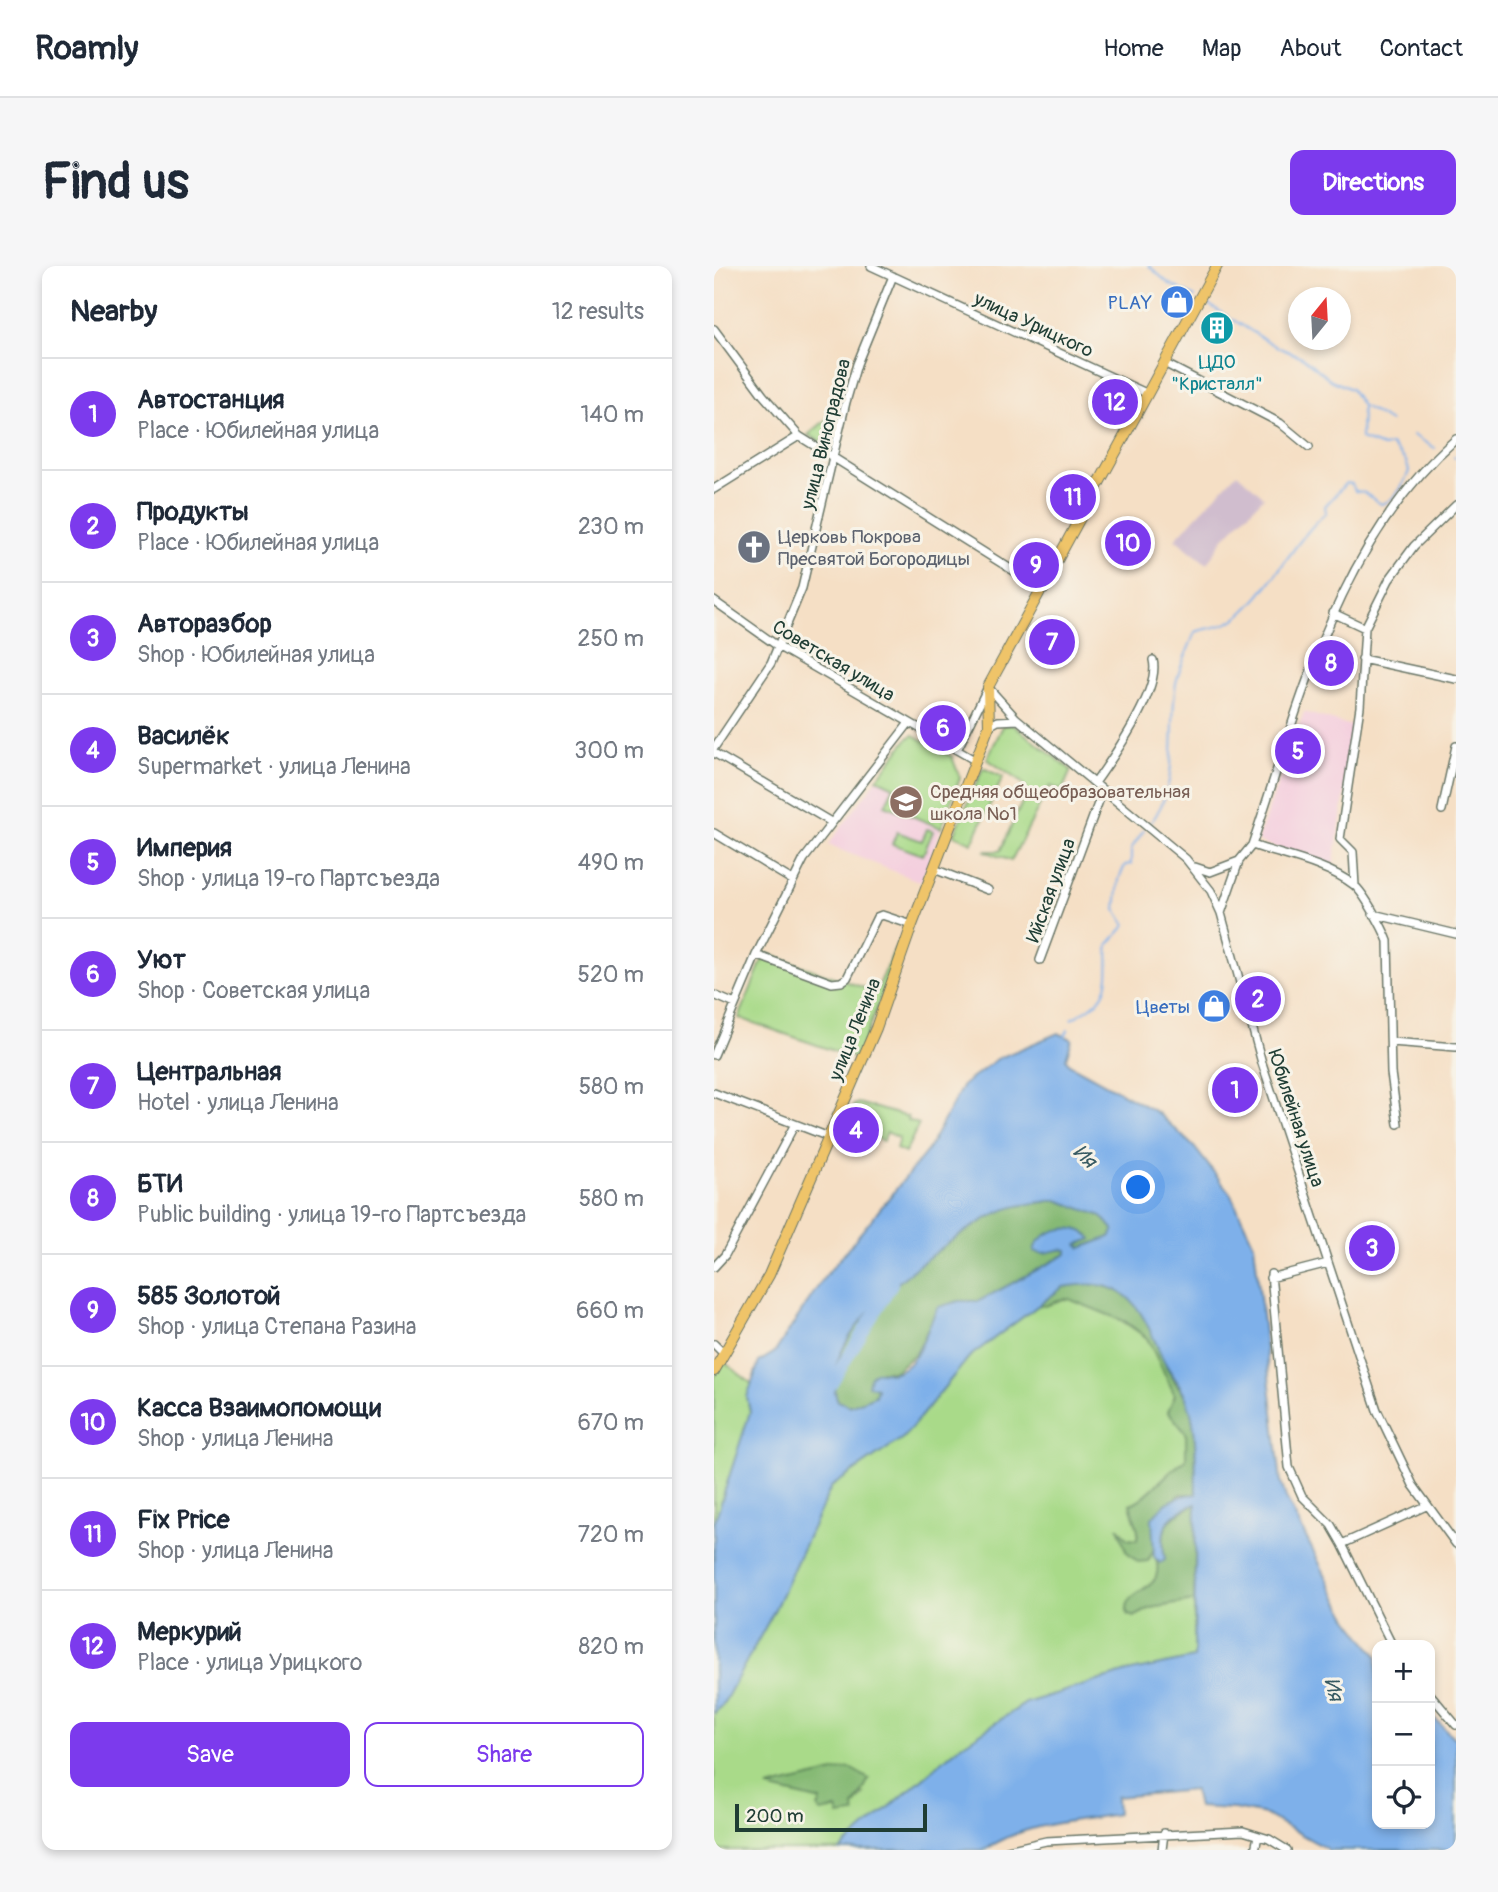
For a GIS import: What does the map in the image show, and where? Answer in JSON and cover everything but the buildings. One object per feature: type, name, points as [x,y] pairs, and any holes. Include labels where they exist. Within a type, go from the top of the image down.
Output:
[{"type":"main road","points":[[990,720],[988,688],[1044,590],[1215,267]]},
{"type":"main road","name":"улица Ленина","points":[[714,1371],[769,1275],[876,1028],[990,720]]},
{"type":"street","name":"улица Урицкого","points":[[871,266],[1146,393]]},
{"type":"street","name":"улица Виноградова","points":[[714,750],[779,647],[802,588],[857,365],[893,276]]},
{"type":"street","points":[[714,329],[763,395],[799,436],[1044,590]]},
{"type":"street","points":[[1164,363],[1280,422],[1309,447]]},
{"type":"street","points":[[714,489],[799,436]]},
{"type":"street","points":[[1221,913],[1239,861],[1252,845],[1333,613],[1360,559],[1383,522],[1456,439]]},
{"type":"street","points":[[1398,1124],[1391,1073],[1388,941],[1355,886],[1353,852],[1340,839],[1360,707],[1365,628],[1390,580],[1414,546],[1456,505]]},
{"type":"street","name":"Советская улица","points":[[714,601],[779,647],[966,755],[974,764]]},
{"type":"street","points":[[1333,613],[1365,628]]},
{"type":"street","points":[[1362,659],[1456,679]]},
{"type":"street","points":[[1095,783],[1134,725],[1154,670],[1153,660]]},
{"type":"street","points":[[957,750],[988,688]]},
{"type":"street","name":"Юбилейная улица","points":[[988,688],[1018,720],[1191,865],[1211,891],[1221,913],[1254,1036],[1377,1410],[1395,1453],[1426,1506],[1453,1534],[1456,1544]]},
{"type":"street","points":[[976,708],[985,708],[990,720],[1018,720]]},
{"type":"street","points":[[714,1055],[756,955],[792,880],[831,822],[909,723]]},
{"type":"street","points":[[942,742],[966,729]]},
{"type":"street","points":[[1442,810],[1456,746]]},
{"type":"street","points":[[714,750],[831,822]]},
{"type":"street","name":"Ийская улица","points":[[1040,960],[1103,790]]},
{"type":"street","points":[[714,833],[792,880]]},
{"type":"street","points":[[1252,845],[1330,872],[1355,886]]},
{"type":"street","points":[[1191,865],[1210,872],[1239,861]]},
{"type":"street","points":[[934,869],[988,890]]},
{"type":"street","points":[[1372,914],[1456,934]]},
{"type":"street","points":[[756,955],[832,982],[842,982],[847,978],[877,917],[882,915],[912,925]]},
{"type":"street","points":[[714,995],[735,1004]]},
{"type":"street","points":[[1391,1042],[1456,1047]]},
{"type":"street","points":[[714,1093],[829,1137]]},
{"type":"street","points":[[714,1267],[725,1255],[795,1124]]},
{"type":"street","points":[[1328,1262],[1271,1276],[1289,1467],[1302,1496],[1331,1525],[1390,1640]]},
{"type":"street","points":[[714,1345],[724,1354]]},
{"type":"street","points":[[1342,1544],[1426,1506]]},
{"type":"street","points":[[1435,1700],[1455,1722]]},
{"type":"street","points":[[1007,1850],[1164,1833],[1243,1831],[1287,1850]]},
{"type":"street","points":[[1162,1850],[1164,1833]]},
{"type":"street","points":[[1255,1850],[1258,1836]]},
{"type":"shaded area","points":[[1237,473],[1264,497],[1223,539],[1207,564],[1175,539]]},
{"type":"shaded area","points":[[1304,712],[1355,727],[1333,868],[1257,841]]},
{"type":"shaded area","name":"Средняя общеобразовательная школа №1","points":[[914,735],[952,757],[960,778],[921,882],[828,845],[908,738]]},
{"type":"green space","points":[[840,408],[829,446],[808,435]]},
{"type":"green space","points":[[1012,724],[1071,770],[1062,791],[1050,786],[1011,861],[984,851],[1000,851],[1025,796],[1026,790],[1022,783],[987,759],[1003,726]]},
{"type":"green space","points":[[914,735],[952,757],[960,778],[941,828],[885,805],[894,787],[877,779],[908,738]]},
{"type":"green space","points":[[983,768],[1003,777],[972,843],[954,835]]},
{"type":"green space","points":[[927,829],[933,831],[923,855],[892,844],[897,832],[922,841]]},
{"type":"green space","points":[[898,942],[902,943],[857,1059],[739,1018],[765,953],[876,992]]},
{"type":"green space","points":[[858,1103],[908,1117],[907,1120],[919,1124],[905,1153],[896,1149],[899,1138],[887,1132],[883,1141],[864,1133],[869,1121],[848,1119],[854,1105]]},
{"type":"green space","points":[[1057,1200],[1102,1216],[1114,1230],[1110,1237],[1081,1248],[1078,1244],[1091,1239],[1088,1234],[1070,1229],[1038,1242],[1035,1251],[1068,1250],[1068,1253],[979,1301],[959,1301],[938,1308],[917,1352],[895,1371],[881,1371],[873,1385],[877,1388],[875,1396],[850,1406],[838,1401],[834,1375],[844,1347],[863,1319],[889,1291],[949,1243],[999,1212],[1020,1205]]},
{"type":"green space","points":[[1080,1284],[1101,1285],[1117,1290],[1139,1309],[1170,1375],[1190,1407],[1195,1440],[1196,1494],[1180,1494],[1153,1518],[1154,1549],[1148,1561],[1138,1562],[1126,1551],[1118,1527],[1127,1539],[1137,1540],[1138,1530],[1130,1504],[1143,1497],[1186,1460],[1186,1433],[1168,1411],[1175,1395],[1147,1338],[1126,1322],[1069,1299],[1058,1300],[1046,1306],[1039,1305],[1063,1287]]},
{"type":"green space","points":[[1069,1299],[1115,1316],[1147,1338],[1176,1395],[1168,1411],[1186,1433],[1186,1460],[1143,1497],[1130,1504],[1138,1530],[1137,1540],[1127,1539],[1120,1530],[1126,1551],[1148,1561],[1154,1549],[1159,1574],[1130,1601],[1127,1614],[1134,1617],[1151,1608],[1194,1601],[1194,1658],[1127,1672],[1026,1703],[959,1747],[840,1850],[714,1850],[714,1713],[722,1706],[773,1613],[831,1487],[904,1437],[969,1357],[1039,1305]],"holes":[[[771,1789],[864,1794],[854,1807],[818,1807],[822,1801],[809,1795]]]},
{"type":"green space","points":[[723,1361],[752,1384],[747,1397],[750,1412],[714,1524],[714,1378]]},
{"type":"green space","points":[[1196,1504],[1194,1601],[1151,1608],[1134,1617],[1127,1614],[1131,1598],[1154,1581],[1157,1562],[1165,1559],[1163,1538],[1167,1524]]},
{"type":"green space","points":[[850,1768],[869,1779],[854,1807],[855,1814],[839,1816],[837,1809],[821,1812],[818,1808],[821,1801],[768,1788]]},
{"type":"water","points":[[1058,1033],[1072,1039],[1066,1059],[1069,1064],[1158,1113],[1194,1147],[1230,1193],[1254,1244],[1281,1482],[1286,1498],[1347,1617],[1372,1650],[1372,1829],[1435,1829],[1435,1719],[1456,1740],[1456,1850],[1329,1850],[1266,1815],[1234,1809],[1198,1807],[1194,1790],[1116,1797],[1117,1814],[1032,1829],[1015,1834],[985,1850],[840,1850],[959,1747],[1026,1703],[1127,1672],[1194,1658],[1196,1504],[1177,1513],[1167,1524],[1163,1539],[1165,1560],[1160,1563],[1154,1557],[1152,1518],[1171,1500],[1196,1494],[1192,1417],[1184,1393],[1164,1362],[1138,1309],[1117,1290],[1103,1286],[1085,1284],[1063,1287],[969,1357],[904,1437],[831,1487],[773,1613],[722,1706],[714,1713],[714,1524],[750,1412],[747,1397],[759,1362],[775,1352],[823,1279],[928,1150],[963,1085],[997,1059]],"holes":[[[1057,1200],[1102,1216],[1114,1230],[1110,1237],[1081,1248],[1078,1244],[1092,1239],[1078,1230],[1059,1230],[1043,1237],[1034,1251],[1043,1253],[1063,1249],[1067,1250],[1067,1254],[979,1301],[959,1301],[938,1307],[910,1363],[892,1373],[875,1372],[870,1377],[868,1385],[877,1388],[875,1396],[850,1406],[838,1401],[834,1375],[844,1347],[863,1319],[889,1291],[919,1265],[977,1224],[1013,1207]]]},
{"type":"waterway","points":[[1149,266],[1168,283],[1195,297]]},
{"type":"waterway","points":[[1148,826],[1159,811],[1166,794],[1172,758],[1176,683],[1195,632],[1228,623],[1244,612],[1326,513],[1325,506],[1346,483],[1352,484],[1355,491],[1363,492],[1381,504],[1395,496],[1409,471],[1406,461],[1391,445],[1383,447],[1361,439],[1362,406],[1351,389],[1331,380],[1302,357],[1277,347],[1203,301]]},
{"type":"waterway","points":[[1363,406],[1390,422]]},
{"type":"waterway","points":[[1413,435],[1435,448]]},
{"type":"waterway","points":[[1071,1019],[1094,1005],[1105,990],[1108,945],[1126,925],[1116,910],[1119,879],[1125,865],[1131,864],[1131,849],[1144,830]]},
{"type":"waterway","points":[[1065,1036],[1068,1030]]},
{"type":"waterway","name":"Ия","points":[[825,1394],[892,1284]]},
{"type":"place","name":"PLAY","points":[[1177,302]]},
{"type":"place","name":"ЦДО \"Кристалл\"","points":[[1217,328]]},
{"type":"place","name":"Меркурий","points":[[1115,402]]},
{"type":"place","name":"Fix Price","points":[[1073,497]]},
{"type":"place","name":"Касса Взаимопомощи","points":[[1128,543]]},
{"type":"place","name":"Церковь Покрова Пресвятой Богородицы","points":[[754,547]]},
{"type":"place","name":"585 Золотой","points":[[1036,565]]},
{"type":"place","name":"Центральная","points":[[1052,642]]},
{"type":"place","name":"БТИ","points":[[1331,663]]},
{"type":"place","name":"Уют","points":[[943,728]]},
{"type":"place","name":"Империя","points":[[1298,751]]},
{"type":"place","name":"Средняя общеобразовательная школа №1","points":[[906,802]]},
{"type":"place","name":"Продукты","points":[[1258,999]]},
{"type":"place","name":"Цветы","points":[[1214,1006]]},
{"type":"place","name":"Автостанция","points":[[1235,1090]]},
{"type":"place","name":"Василёк","points":[[856,1130]]},
{"type":"place","name":"Авторазбор","points":[[1372,1248]]}]
